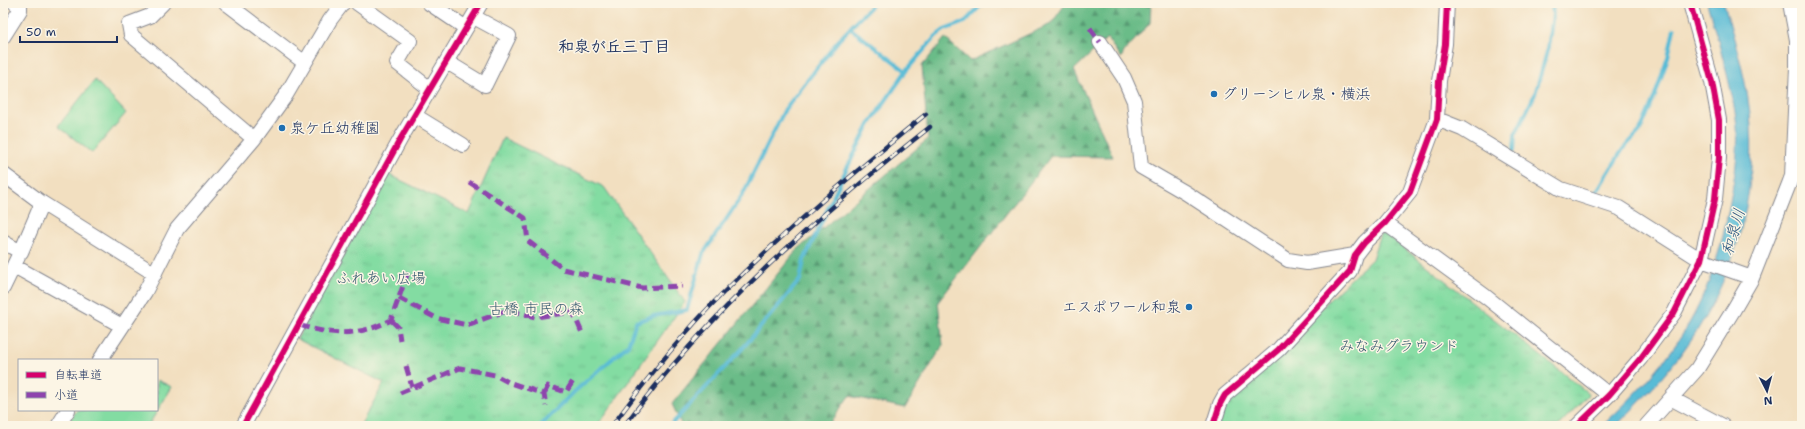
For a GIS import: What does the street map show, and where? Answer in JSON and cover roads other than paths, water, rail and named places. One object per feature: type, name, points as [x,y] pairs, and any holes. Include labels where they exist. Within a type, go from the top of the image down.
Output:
[{"type":"street","points":[[3,37],[20,10],[20,4],[14,3]]},
{"type":"street","points":[[226,3],[306,63]]},
{"type":"street","points":[[357,3],[410,41],[396,63],[430,89]]},
{"type":"street","points":[[429,3],[470,23],[509,36],[485,85],[447,62]]},
{"type":"street","points":[[243,426],[414,115],[482,3]]},
{"type":"street","points":[[1213,426],[1220,404],[1226,395],[1278,350],[1350,272],[1355,255],[1365,242],[1385,223],[1410,192],[1436,119],[1439,81],[1445,44],[1447,3]]},
{"type":"street","points":[[1577,426],[1609,395],[1640,359],[1674,313],[1704,261],[1715,199],[1719,158],[1718,120],[1712,82],[1690,3]]},
{"type":"street","points":[[1646,426],[1697,369],[1734,309],[1752,278],[1797,176],[1797,40],[1790,3]]},
{"type":"street","points":[[101,359],[155,274],[177,229],[254,139],[286,95],[340,4]]},
{"type":"street","points":[[157,5],[150,16],[129,24],[131,35],[254,139]]},
{"type":"street","points":[[1100,42],[1124,78],[1134,101],[1141,167],[1186,193],[1288,260],[1307,263],[1355,255]]},
{"type":"street","points":[[414,115],[464,145]]},
{"type":"street","points":[[1436,119],[1462,128],[1561,189],[1619,208],[1704,261],[1752,278]]},
{"type":"street","points":[[3,174],[42,203],[155,274]]},
{"type":"street","points":[[3,288],[21,252],[42,203]]},
{"type":"street","points":[[1385,223],[1486,296],[1609,395]]},
{"type":"street","points":[[3,242],[21,252]]},
{"type":"street","points":[[14,266],[122,326]]},
{"type":"street","points":[[1672,398],[1676,402],[1723,426]]},
{"type":"street","points":[[58,426],[67,411]]},
{"type":"water","name":"和泉川","points":[[1707,3],[1724,3],[1741,64],[1750,111],[1752,153],[1750,180],[1740,232],[1723,282],[1698,329],[1680,355],[1660,380],[1616,426],[1602,426],[1651,377],[1685,331],[1705,291],[1720,248],[1735,171],[1737,129],[1727,74]]},
{"type":"waterway","points":[[850,28],[874,3]]},
{"type":"waterway","points":[[540,426],[574,392],[628,345],[636,322],[653,316],[687,310],[703,254],[743,194],[785,109],[838,41],[850,28],[906,71],[936,36],[944,30],[965,22],[983,3]]},
{"type":"waterway","points":[[1514,151],[1515,135],[1535,94],[1548,48],[1553,14],[1552,3]]},
{"type":"waterway","points":[[1595,194],[1623,149],[1640,131],[1655,96],[1668,57],[1674,29]]},
{"type":"waterway","points":[[670,426],[742,349],[800,280],[804,260],[844,174],[869,125],[906,71]]},
{"type":"railway","points":[[612,426],[665,357],[694,324],[747,269],[822,201],[926,114]]},
{"type":"railway","points":[[624,426],[692,343],[767,266],[888,160],[930,127]]},
{"type":"place","name":"グリーンヒル泉・横浜","points":[[1214,94]]},
{"type":"place","name":"泉ケ丘幼稚園","points":[[282,128]]},
{"type":"place","name":"エスポワール和泉","points":[[1189,307]]},
{"type":"district","name":"和泉が丘三丁目","points":[[614,46]]},
{"type":"park label","name":"ふれあい広場","points":[[381,278]]},
{"type":"park label","name":"古橋 市民の森","points":[[536,309]]},
{"type":"park label","name":"みなみグラウンド","points":[[1399,346]]}]
